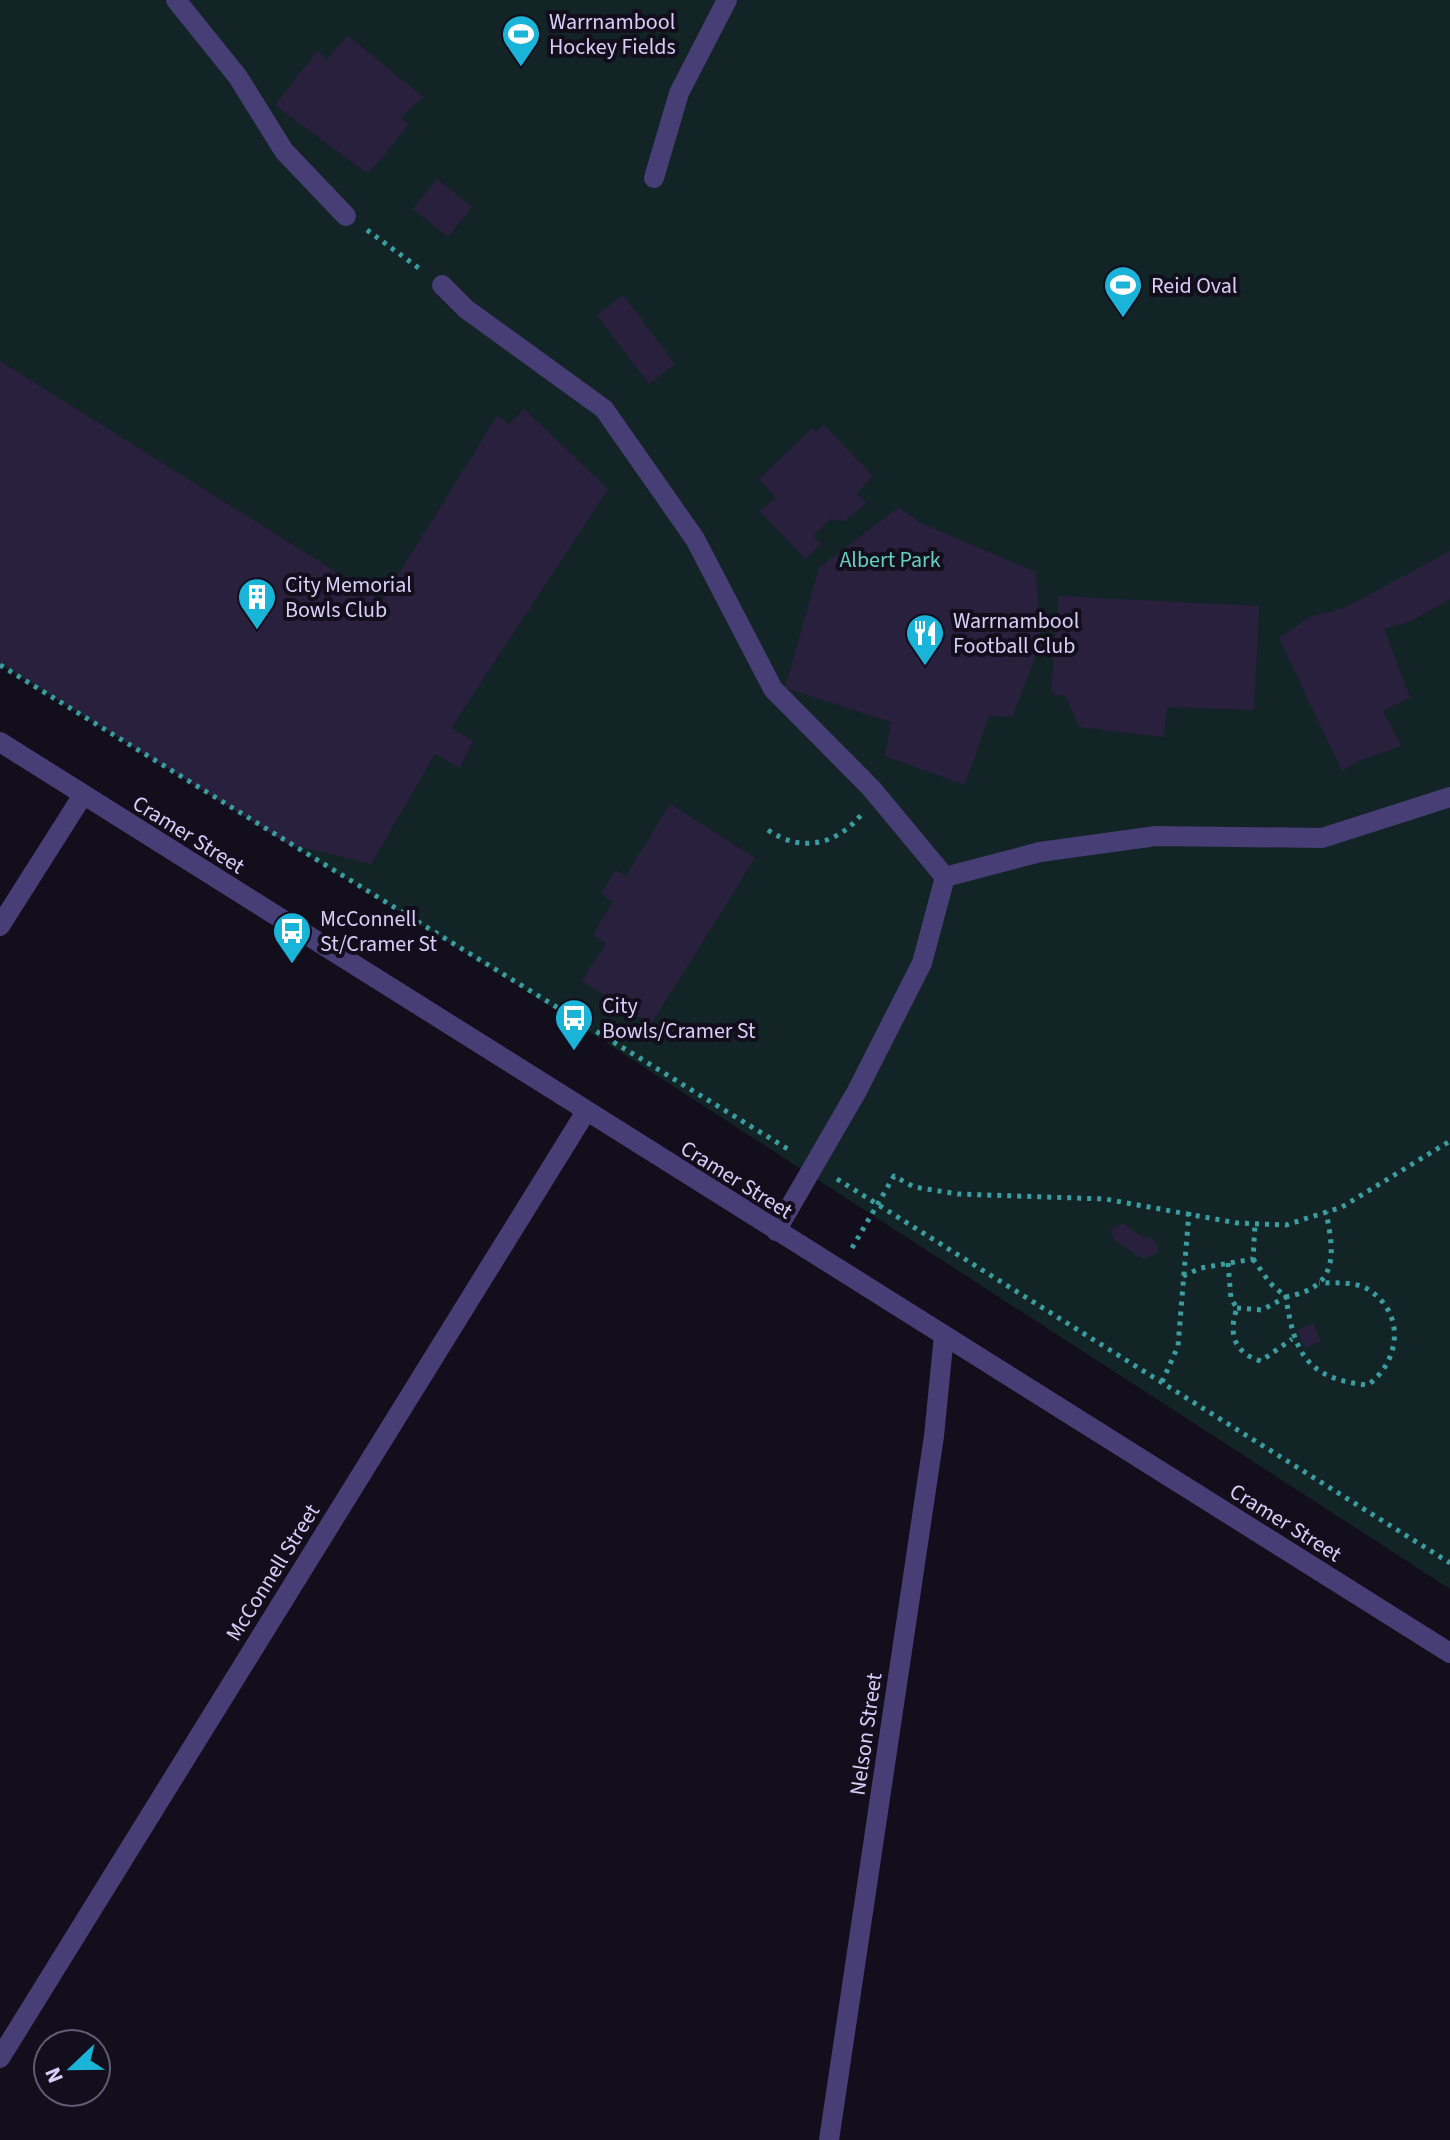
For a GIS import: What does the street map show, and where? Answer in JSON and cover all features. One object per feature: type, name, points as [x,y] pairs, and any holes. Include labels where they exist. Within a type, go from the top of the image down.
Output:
[{"type":"street","points":[[176,0],[238,77],[284,151],[346,216]]},
{"type":"street","points":[[654,178],[679,93],[727,0]]},
{"type":"street","points":[[442,285],[466,309],[604,409],[695,539],[773,689],[876,794],[945,877]]},
{"type":"street","name":"Cramer Street","points":[[0,742],[585,1113],[1450,1653]]},
{"type":"street","points":[[0,926],[83,795]]},
{"type":"street","points":[[945,877],[1040,852],[1156,836],[1322,838],[1450,797]]},
{"type":"street","points":[[776,1231],[857,1091],[922,963],[945,877]]},
{"type":"street","name":"McConnell Street","points":[[0,2058],[585,1113]]},
{"type":"street","name":"Nelson Street","points":[[829,2140],[934,1436],[944,1335]]},
{"type":"path","points":[[346,216],[442,285]]},
{"type":"path","points":[[0,665],[878,1204],[1450,1563]]},
{"type":"path","points":[[768,830],[783,840],[802,845],[832,839],[859,818],[876,794]]},
{"type":"path","points":[[840,1271],[894,1176],[914,1187],[958,1194],[1105,1199],[1255,1224],[1286,1225],[1326,1212],[1391,1179],[1450,1141]]},
{"type":"path","points":[[1162,1382],[1178,1346],[1189,1212]]},
{"type":"path","points":[[1237,1308],[1262,1310],[1286,1297],[1307,1293],[1328,1276],[1334,1248],[1326,1212]]},
{"type":"path","points":[[1255,1224],[1253,1259],[1270,1283],[1286,1297],[1292,1339],[1312,1366],[1341,1382],[1368,1385],[1385,1372],[1397,1342],[1388,1310],[1368,1289],[1344,1283],[1319,1283]]},
{"type":"path","points":[[1183,1276],[1253,1259]]},
{"type":"path","points":[[1228,1263],[1231,1299],[1237,1308]]},
{"type":"path","points":[[1237,1308],[1232,1322],[1234,1341],[1245,1356],[1261,1361],[1292,1339]]},
{"type":"green space","name":"Albert Park","points":[[0,0],[1450,0],[1450,1589],[506,978],[0,665]]},
{"type":"building","points":[[348,36],[423,97],[400,118],[409,124],[368,174],[275,105],[318,50],[326,60]]},
{"type":"building","points":[[437,179],[472,207],[448,237],[413,209]]},
{"type":"building","points":[[623,295],[675,364],[649,384],[597,315]]},
{"type":"building","name":"City Memorial Bowls Club","points":[[0,361],[382,601],[497,416],[509,424],[524,409],[608,489],[451,728],[473,741],[460,768],[435,754],[371,864],[288,844],[0,662]]},
{"type":"building","points":[[824,425],[873,476],[856,494],[867,503],[844,521],[830,519],[813,536],[821,544],[805,559],[760,511],[776,498],[759,479],[812,428],[816,432]]},
{"type":"building","points":[[899,507],[920,523],[1036,572],[1041,642],[1012,717],[989,716],[965,785],[885,756],[891,722],[785,688],[819,568]]},
{"type":"building","points":[[1450,551],[1450,599],[1411,621],[1384,629],[1410,697],[1383,711],[1401,746],[1358,761],[1342,771],[1279,638],[1310,617],[1346,607]]},
{"type":"building","points":[[1058,596],[1259,606],[1254,710],[1167,707],[1164,737],[1079,727],[1066,697],[1051,693]]},
{"type":"building","points":[[670,804],[755,858],[651,1024],[582,981],[606,943],[593,935],[613,902],[601,894],[616,870],[626,876]]},
{"type":"building","points":[[1123,1223],[1141,1236],[1151,1238],[1157,1244],[1158,1252],[1144,1259],[1115,1241],[1111,1229]]},
{"type":"building","points":[[1313,1323],[1321,1341],[1305,1348],[1297,1330]]},
{"type":"place","name":"Warrnambool Hockey Fields","points":[[521,68]]},
{"type":"place","name":"Reid Oval","points":[[1123,319]]},
{"type":"place","name":"City Memorial Bowls Club","points":[[257,631]]},
{"type":"place","name":"Warrnambool Football Club","points":[[925,667]]},
{"type":"place","name":"McConnell St/Cramer St","points":[[292,965]]},
{"type":"place","name":"City Bowls/Cramer St","points":[[574,1052]]}]
